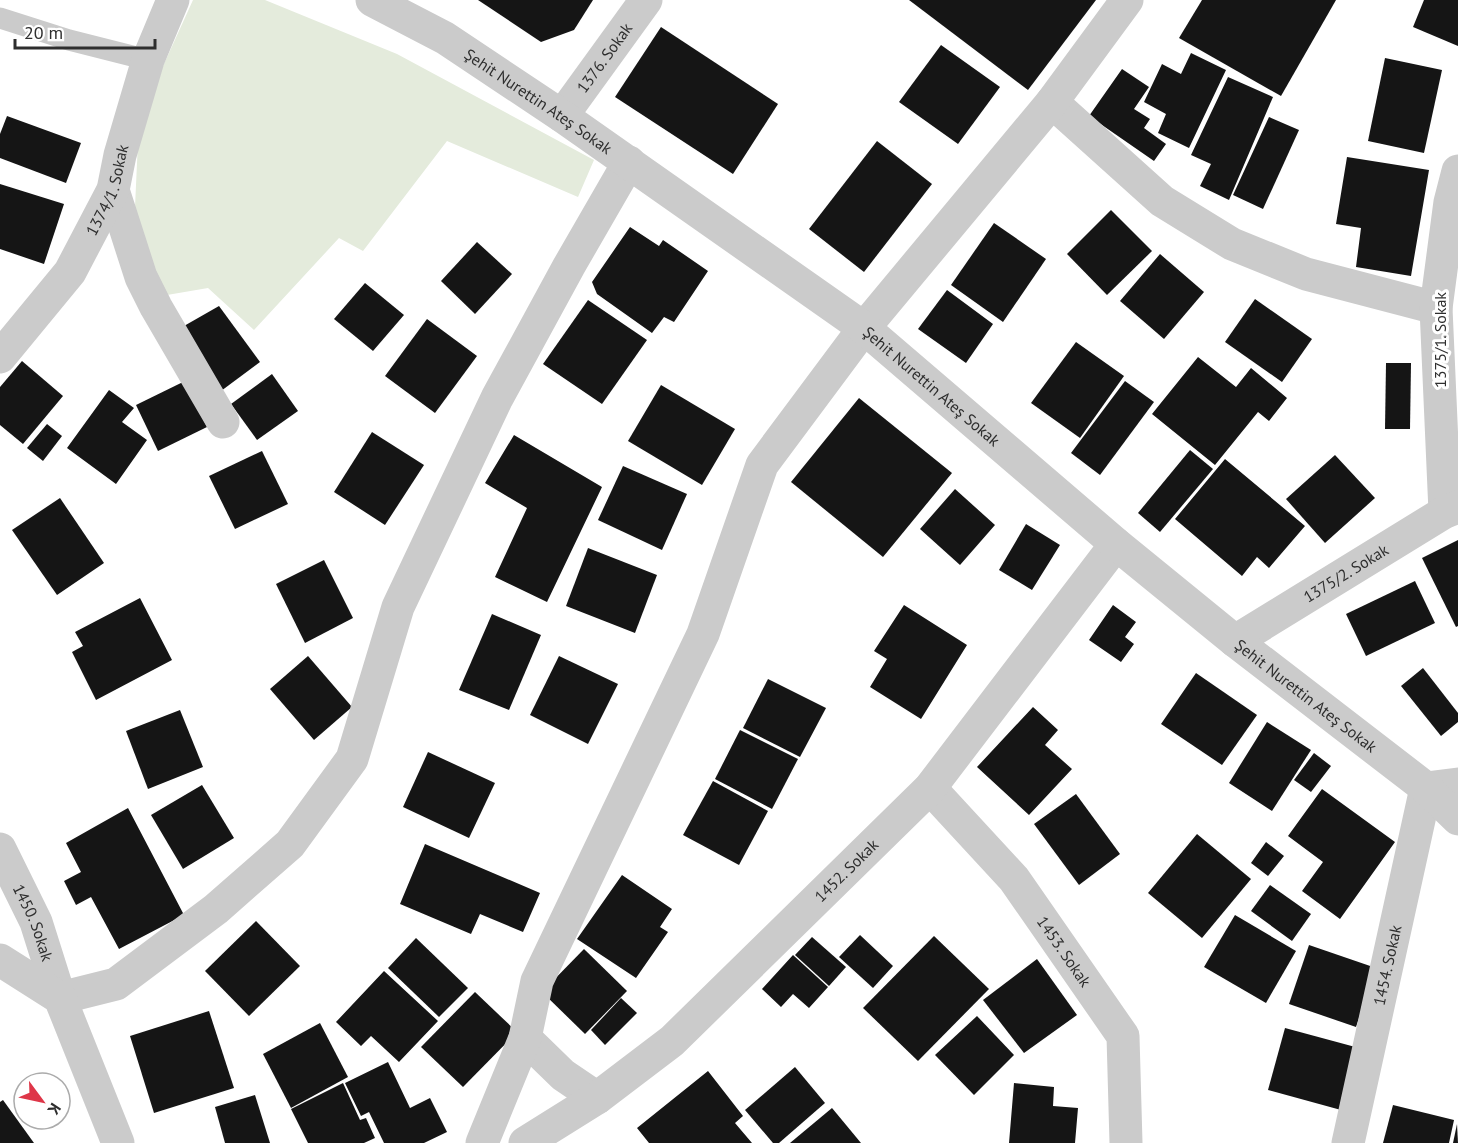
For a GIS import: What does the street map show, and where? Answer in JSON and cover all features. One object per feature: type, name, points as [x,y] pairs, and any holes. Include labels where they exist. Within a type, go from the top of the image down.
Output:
[{"type":"street","name":"1374/1. Sokak","points":[[0,357],[70,272],[113,190],[120,155],[148,60],[173,0]]},
{"type":"street","name":"Şehit Nurettin Ateş Sokak","points":[[372,0],[445,38],[629,162],[864,328],[1116,544],[1235,641],[1426,788],[1458,819]]},
{"type":"street","name":"1376. Sokak","points":[[562,116],[646,0]]},
{"type":"street","points":[[482,1143],[525,1038],[537,981],[703,633],[762,465],[864,328],[1052,102],[1127,0]]},
{"type":"street","points":[[1052,102],[1162,201],[1232,244],[1306,274],[1436,308]]},
{"type":"street","points":[[0,960],[60,998],[116,984],[216,909],[290,844],[352,759],[398,607],[497,398],[629,162]]},
{"type":"street","name":"1375/1. Sokak","points":[[1452,509],[1436,308],[1450,202],[1458,171]]},
{"type":"street","points":[[113,190],[141,277],[156,308],[223,422]]},
{"type":"street","name":"1375/2. Sokak","points":[[1235,641],[1452,509]]},
{"type":"street","name":"1452. Sokak","points":[[525,1143],[597,1098],[672,1041],[930,788],[1116,544]]},
{"type":"street","points":[[1426,788],[1458,784]]},
{"type":"street","name":"1453. Sokak","points":[[930,788],[1014,879],[1123,1036],[1126,1143]]},
{"type":"street","name":"1454. Sokak","points":[[1348,1143],[1426,788]]},
{"type":"street","name":"1450. Sokak","points":[[0,849],[36,922],[60,998],[118,1143]]},
{"type":"street","points":[[525,1038],[563,1075],[597,1098]]},
{"type":"lane","points":[[0,18],[69,40],[148,60]]},
{"type":"green space","points":[[193,0],[265,0],[397,54],[594,160],[578,197],[447,141],[363,251],[339,238],[254,330],[208,288],[167,295],[134,229],[139,119]]},
{"type":"building","points":[[478,0],[593,0],[574,30],[541,42]]},
{"type":"building","points":[[909,0],[1096,0],[1028,90]]},
{"type":"building","points":[[1202,0],[1336,0],[1281,96],[1179,38]]},
{"type":"building","points":[[1424,0],[1458,0],[1458,46],[1413,27]]},
{"type":"building","points":[[661,27],[778,104],[733,174],[615,97]]},
{"type":"building","points":[[941,45],[1000,87],[958,144],[899,102]]},
{"type":"building","points":[[1191,53],[1226,70],[1189,148],[1158,133],[1166,114],[1144,102],[1162,64],[1181,74]]},
{"type":"building","points":[[1385,58],[1442,70],[1424,153],[1368,141]]},
{"type":"building","points":[[1122,69],[1149,87],[1134,109],[1150,119],[1144,128],[1166,144],[1154,161],[1089,116]]},
{"type":"building","points":[[1228,77],[1273,97],[1229,200],[1200,186],[1211,164],[1191,155]]},
{"type":"building","points":[[7,116],[81,143],[66,183],[0,158],[0,134]]},
{"type":"building","points":[[1269,117],[1299,130],[1263,209],[1233,195]]},
{"type":"building","points":[[877,141],[932,184],[864,272],[809,229]]},
{"type":"building","points":[[1347,157],[1429,170],[1411,276],[1356,267],[1361,228],[1336,224]]},
{"type":"building","points":[[0,184],[64,204],[44,264],[0,249]]},
{"type":"building","points":[[1111,210],[1152,251],[1107,295],[1067,254]]},
{"type":"building","points":[[994,223],[1046,259],[1003,322],[951,285]]},
{"type":"building","points":[[630,227],[659,246],[663,240],[708,271],[674,322],[664,317],[652,333],[597,294],[592,282]]},
{"type":"building","points":[[477,242],[512,274],[475,314],[441,281]]},
{"type":"building","points":[[1160,254],[1204,292],[1164,339],[1120,301]]},
{"type":"building","points":[[365,283],[404,315],[373,351],[334,319]]},
{"type":"building","points":[[947,290],[993,324],[966,363],[918,329]]},
{"type":"building","points":[[1255,299],[1312,339],[1282,382],[1225,342]]},
{"type":"building","points":[[588,300],[647,340],[602,404],[543,364]]},
{"type":"building","points":[[219,306],[260,362],[221,391],[184,326]]},
{"type":"building","points":[[427,319],[477,356],[435,413],[385,376]]},
{"type":"building","points":[[1076,342],[1124,376],[1080,438],[1031,403]]},
{"type":"building","points":[[1198,357],[1236,387],[1251,368],[1287,398],[1269,421],[1258,412],[1215,465],[1152,414]]},
{"type":"building","points":[[22,361],[63,396],[23,444],[0,425],[0,387]]},
{"type":"building","points":[[1386,363],[1411,363],[1410,429],[1385,429]]},
{"type":"building","points":[[272,374],[298,411],[257,440],[231,404]]},
{"type":"building","points":[[185,381],[207,427],[158,451],[136,405]]},
{"type":"building","points":[[1125,381],[1154,402],[1100,475],[1071,453]]},
{"type":"building","points":[[661,385],[735,429],[702,485],[628,441]]},
{"type":"building","points":[[109,390],[134,408],[122,422],[147,440],[116,484],[67,448]]},
{"type":"building","points":[[859,398],[952,473],[883,557],[791,482]]},
{"type":"building","points":[[47,424],[62,436],[43,461],[27,448]]},
{"type":"building","points":[[372,432],[424,465],[385,525],[334,492]]},
{"type":"building","points":[[514,435],[602,487],[547,602],[495,577],[527,508],[485,483]]},
{"type":"building","points":[[1190,450],[1213,469],[1160,532],[1138,513]]},
{"type":"building","points":[[262,451],[288,504],[235,529],[209,476]]},
{"type":"building","points":[[1335,455],[1375,498],[1325,543],[1286,499]]},
{"type":"building","points":[[1225,459],[1305,526],[1269,568],[1257,557],[1242,576],[1175,519]]},
{"type":"building","points":[[623,466],[687,494],[662,550],[598,520]]},
{"type":"building","points":[[955,489],[995,525],[960,565],[920,529]]},
{"type":"building","points":[[60,498],[104,563],[57,595],[12,530]]},
{"type":"building","points":[[1026,524],[1060,545],[1032,590],[999,570]]},
{"type":"building","points":[[1458,540],[1458,626],[1456,627],[1422,558]]},
{"type":"building","points":[[588,548],[657,575],[635,633],[566,606]]},
{"type":"building","points":[[324,560],[353,618],[305,643],[276,584]]},
{"type":"building","points":[[1415,581],[1435,623],[1366,656],[1346,614]]},
{"type":"building","points":[[140,598],[172,660],[96,700],[72,652],[83,646],[75,632]]},
{"type":"building","points":[[904,605],[967,645],[921,719],[870,687],[887,659],[874,651]]},
{"type":"building","points":[[1113,605],[1136,622],[1125,637],[1134,644],[1121,662],[1089,640]]},
{"type":"building","points":[[492,614],[541,635],[509,710],[459,690]]},
{"type":"building","points":[[308,656],[352,707],[314,740],[270,689]]},
{"type":"building","points":[[559,656],[618,684],[588,744],[530,715]]},
{"type":"building","points":[[1423,668],[1458,713],[1458,722],[1441,736],[1401,686]]},
{"type":"building","points":[[1196,673],[1257,715],[1222,765],[1161,724]]},
{"type":"building","points":[[768,679],[826,708],[800,757],[743,728]]},
{"type":"building","points":[[1033,707],[1058,730],[1045,745],[1072,769],[1029,815],[977,767]]},
{"type":"building","points":[[180,710],[203,767],[148,789],[126,731]]},
{"type":"building","points":[[1267,722],[1311,750],[1272,811],[1229,783]]},
{"type":"building","points":[[740,730],[798,759],[772,809],[715,779]]},
{"type":"building","points":[[428,752],[495,783],[469,838],[403,807]]},
{"type":"building","points":[[1314,753],[1331,766],[1311,792],[1294,780]]},
{"type":"building","points":[[713,781],[768,811],[739,865],[683,835]]},
{"type":"building","points":[[202,785],[234,838],[183,869],[151,815]]},
{"type":"building","points":[[1322,789],[1395,842],[1340,919],[1302,891],[1323,862],[1288,836]]},
{"type":"building","points":[[1076,794],[1120,854],[1079,885],[1034,824]]},
{"type":"building","points":[[128,808],[184,915],[119,949],[91,897],[76,905],[64,881],[81,872],[66,843]]},
{"type":"building","points":[[1197,834],[1251,879],[1202,938],[1148,893]]},
{"type":"building","points":[[1266,842],[1284,856],[1268,876],[1251,863]]},
{"type":"building","points":[[425,844],[540,893],[523,932],[480,914],[471,934],[400,904]]},
{"type":"building","points":[[622,875],[672,909],[660,927],[668,932],[636,978],[577,939]]},
{"type":"building","points":[[1270,885],[1311,914],[1292,941],[1251,911]]},
{"type":"building","points":[[1235,915],[1296,951],[1266,1003],[1204,967]]},
{"type":"building","points":[[256,921],[300,966],[249,1016],[205,971]]},
{"type":"building","points":[[860,935],[893,966],[873,988],[839,957]]},
{"type":"building","points":[[934,936],[989,989],[918,1061],[863,1008]]},
{"type":"building","points":[[812,937],[846,967],[829,986],[795,955]]},
{"type":"building","points":[[416,938],[468,988],[439,1017],[388,968]]},
{"type":"building","points":[[1309,945],[1376,968],[1356,1027],[1289,1004]]},
{"type":"building","points":[[584,949],[627,991],[585,1034],[542,992]]},
{"type":"building","points":[[793,955],[828,987],[809,1008],[793,994],[781,1007],[762,989]]},
{"type":"building","points":[[1037,959],[1077,1015],[1024,1053],[983,1000]]},
{"type":"building","points":[[384,971],[438,1021],[399,1062],[371,1036],[361,1046],[336,1022]]},
{"type":"building","points":[[475,992],[517,1032],[463,1087],[421,1047]]},
{"type":"building","points":[[621,998],[637,1013],[605,1045],[591,1030]]},
{"type":"building","points":[[209,1011],[234,1088],[154,1113],[130,1036]]},
{"type":"building","points":[[977,1016],[1014,1055],[974,1095],[935,1055]]},
{"type":"building","points":[[320,1023],[348,1077],[291,1108],[263,1054]]},
{"type":"building","points":[[1285,1028],[1359,1048],[1341,1110],[1268,1090]]},
{"type":"building","points":[[388,1062],[410,1108],[430,1098],[447,1132],[424,1143],[384,1143],[369,1112],[361,1116],[345,1083]]},
{"type":"building","points":[[795,1067],[825,1103],[779,1143],[773,1143],[745,1110]]},
{"type":"building","points":[[708,1071],[743,1116],[735,1123],[752,1143],[649,1143],[637,1128]]},
{"type":"building","points":[[343,1083],[360,1120],[366,1118],[375,1138],[364,1143],[308,1143],[291,1109]]},
{"type":"building","points":[[1014,1083],[1054,1087],[1053,1106],[1078,1108],[1075,1143],[1009,1143]]},
{"type":"building","points":[[255,1095],[270,1143],[225,1143],[215,1107]]},
{"type":"building","points":[[3,1100],[12,1112],[12,1131],[25,1131],[34,1143],[0,1143],[0,1102]]},
{"type":"building","points":[[1393,1105],[1454,1120],[1449,1143],[1383,1143]]},
{"type":"building","points":[[832,1108],[861,1143],[790,1143]]},
{"type":"building","points":[[1457,1124],[1458,1143],[1453,1143]]}]
